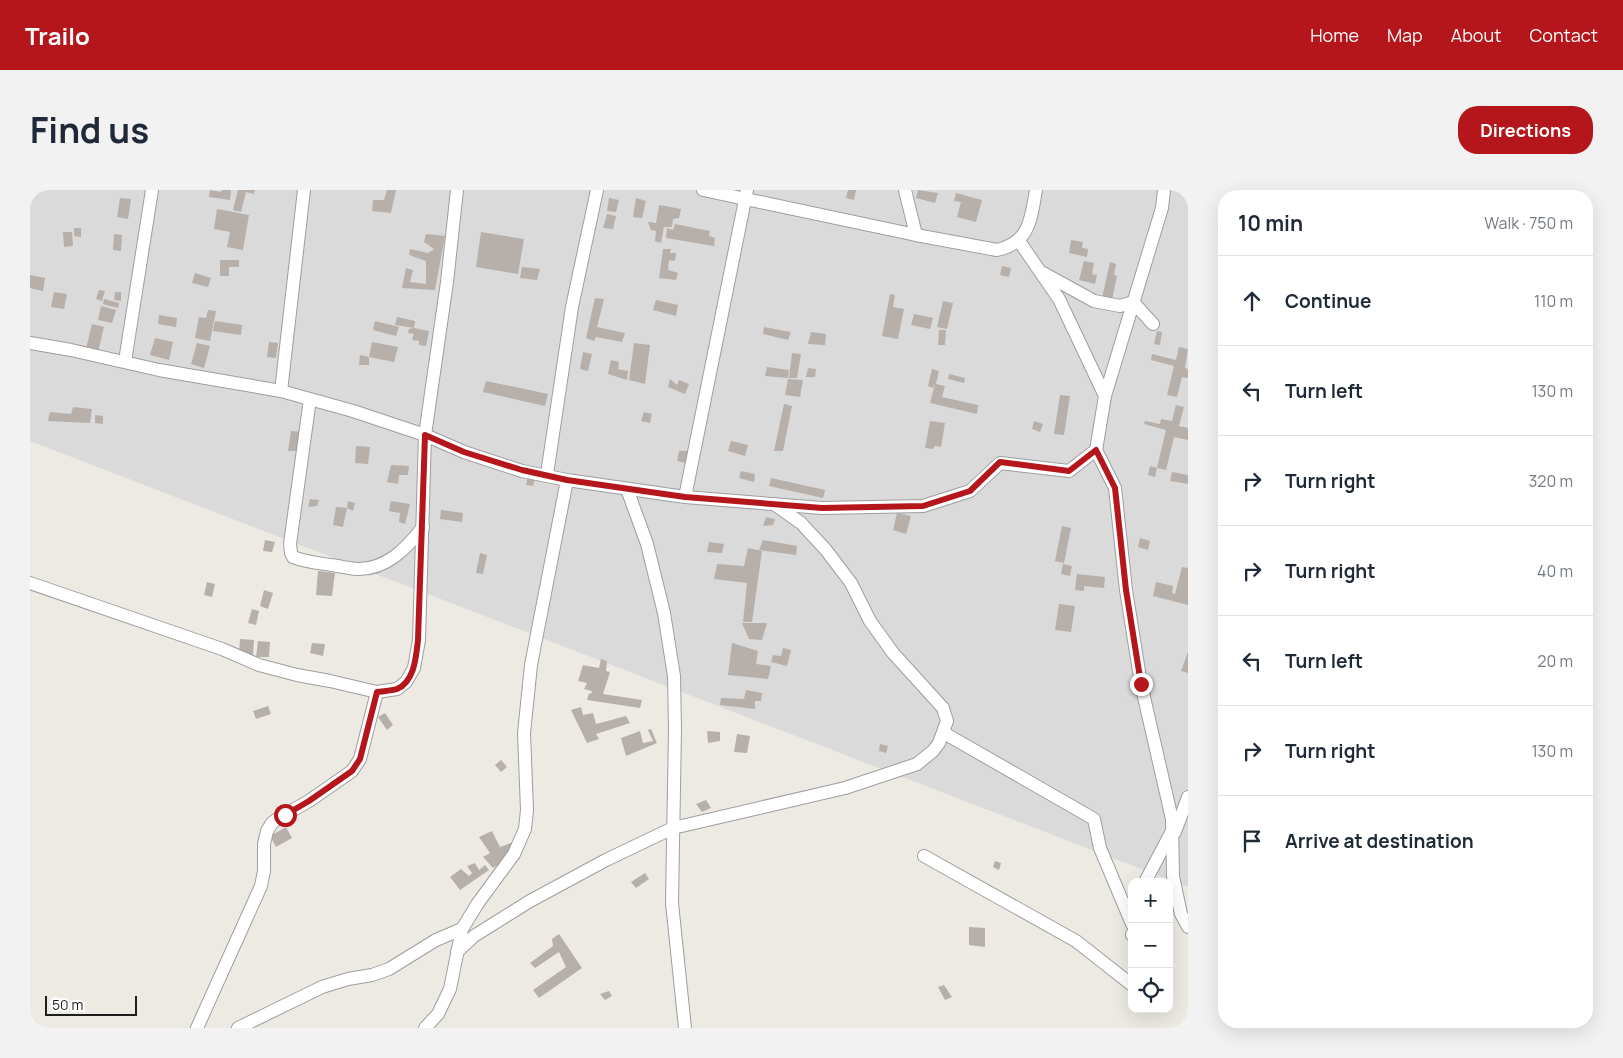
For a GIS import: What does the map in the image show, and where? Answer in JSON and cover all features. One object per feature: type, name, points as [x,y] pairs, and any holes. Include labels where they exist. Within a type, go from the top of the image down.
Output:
[{"type":"street","points":[[125,361],[152,190]]},
{"type":"street","points":[[281,391],[304,190]]},
{"type":"street","points":[[30,583],[222,649],[259,665],[377,692],[397,689],[406,682],[414,668],[418,640],[425,435],[447,282],[457,190]]},
{"type":"street","points":[[547,474],[572,307],[597,190]]},
{"type":"street","points":[[703,190],[746,194],[916,235],[997,250],[1008,247],[1018,241],[1026,231],[1031,220],[1036,190]]},
{"type":"street","points":[[905,190],[916,235]]},
{"type":"street","points":[[1164,190],[1162,208],[1105,396],[1096,450],[1115,488],[1126,590],[1141,684],[1172,819],[1173,876],[1181,914],[1188,927]]},
{"type":"street","points":[[685,497],[746,194]]},
{"type":"street","points":[[1018,241],[1059,299],[1105,396]]},
{"type":"street","points":[[1039,270],[1094,301],[1120,306],[1133,302]]},
{"type":"street","points":[[1133,302],[1153,324]]},
{"type":"street","points":[[30,343],[125,361],[159,370],[281,391],[425,435],[464,452],[522,470],[547,474],[567,480],[685,497],[822,508],[923,506],[970,491],[1000,462],[1069,471],[1096,450]]},
{"type":"street","points":[[310,400],[290,544],[293,557],[359,569],[374,566],[407,548],[423,528]]},
{"type":"street","points":[[425,1028],[438,1014],[450,989],[462,929],[514,854],[525,830],[527,810],[524,733],[531,665],[567,480]]},
{"type":"street","points":[[627,489],[647,544],[664,613],[674,676],[672,903],[685,1028]]},
{"type":"street","points":[[457,952],[474,936],[530,901],[606,860],[674,828],[845,788],[917,764],[932,751],[944,734],[947,721],[943,708],[892,653],[870,621],[851,583],[826,550],[801,523],[774,504]]},
{"type":"street","points":[[198,1028],[261,886],[264,871],[266,831],[272,822],[309,801],[352,771],[360,759],[377,692]]},
{"type":"street","points":[[944,734],[1094,818],[1100,848],[1132,923]]},
{"type":"street","points":[[1147,878],[1172,834],[1188,797]]},
{"type":"street","points":[[924,856],[1076,941],[1128,982]]},
{"type":"street","points":[[238,1028],[322,987],[348,979],[372,975],[388,969],[436,940],[462,929]]},
{"type":"shaded area","points":[[30,190],[1188,190],[1188,887],[1173,881],[1173,878],[1165,878],[30,441]]},
{"type":"building","points":[[210,190],[221,192],[222,190],[231,190],[230,200],[209,197]]},
{"type":"building","points":[[238,190],[255,190],[254,194],[246,192],[241,212],[233,210]]},
{"type":"building","points":[[387,190],[396,190],[391,213],[372,211],[373,200],[384,200]]},
{"type":"building","points":[[848,190],[856,190],[854,200],[846,198]]},
{"type":"building","points":[[918,190],[938,193],[935,203],[916,198]]},
{"type":"building","points":[[956,193],[982,200],[976,222],[957,217],[961,202],[954,201]]},
{"type":"building","points":[[120,198],[131,199],[128,219],[117,217]]},
{"type":"building","points":[[609,198],[619,200],[616,212],[607,211]]},
{"type":"building","points":[[636,198],[646,201],[642,218],[633,217]]},
{"type":"building","points":[[659,205],[681,209],[679,218],[673,219],[672,227],[664,227],[661,243],[655,241],[656,231],[651,230],[648,222],[656,223]]},
{"type":"building","points":[[217,209],[249,215],[243,250],[227,247],[230,232],[214,229]]},
{"type":"building","points":[[607,214],[616,216],[613,229],[603,228]]},
{"type":"building","points":[[675,224],[710,231],[709,236],[715,238],[714,246],[666,238],[667,228],[673,230]]},
{"type":"building","points":[[74,228],[81,228],[81,237],[74,236]]},
{"type":"building","points":[[63,232],[72,232],[73,246],[64,247]]},
{"type":"building","points":[[481,232],[524,239],[518,274],[476,267]]},
{"type":"building","points":[[114,234],[122,235],[121,251],[113,250]]},
{"type":"building","points":[[426,234],[445,236],[435,290],[402,288],[406,268],[413,270],[410,282],[426,284],[426,261],[409,255],[410,249],[428,253],[434,249],[424,242]]},
{"type":"building","points":[[1071,240],[1083,242],[1082,248],[1088,249],[1087,257],[1069,253]]},
{"type":"building","points":[[663,249],[671,249],[670,253],[676,253],[675,261],[669,260],[668,270],[678,273],[676,280],[659,278]]},
{"type":"building","points":[[220,260],[239,260],[239,267],[229,267],[229,276],[220,276]]},
{"type":"building","points":[[1084,261],[1094,263],[1092,274],[1097,275],[1095,284],[1079,280]]},
{"type":"building","points":[[1110,262],[1116,264],[1114,275],[1117,276],[1112,300],[1102,298]]},
{"type":"building","points":[[1002,266],[1011,268],[1009,277],[1000,275]]},
{"type":"building","points":[[522,267],[540,269],[537,280],[520,278]]},
{"type":"building","points":[[195,273],[211,278],[208,287],[192,283]]},
{"type":"building","points":[[30,275],[45,278],[43,291],[30,288]]},
{"type":"building","points":[[99,290],[105,291],[102,301],[96,299]]},
{"type":"building","points":[[54,292],[67,294],[64,309],[51,307]]},
{"type":"building","points":[[115,292],[121,292],[121,301],[114,300]]},
{"type":"building","points":[[890,294],[895,295],[893,307],[904,309],[898,339],[882,336]]},
{"type":"building","points":[[595,298],[604,299],[597,327],[625,333],[622,342],[596,337],[594,341],[586,338]]},
{"type":"building","points":[[104,299],[119,303],[118,308],[103,304]]},
{"type":"building","points":[[656,300],[678,305],[676,316],[653,310]]},
{"type":"building","points":[[943,301],[953,303],[947,329],[937,327]]},
{"type":"building","points":[[101,306],[116,310],[112,323],[98,320]]},
{"type":"building","points":[[208,310],[216,311],[210,341],[195,338],[199,317],[206,318]]},
{"type":"building","points":[[914,314],[933,318],[930,329],[911,325]]},
{"type":"building","points":[[159,315],[177,318],[176,327],[158,324]]},
{"type":"building","points":[[397,317],[415,321],[414,328],[395,325]]},
{"type":"building","points":[[215,321],[242,325],[241,335],[213,331]]},
{"type":"building","points":[[375,321],[399,327],[396,336],[373,330]]},
{"type":"building","points":[[92,324],[104,327],[98,352],[86,349]]},
{"type":"building","points":[[764,327],[791,332],[788,340],[763,334]]},
{"type":"building","points":[[409,329],[429,331],[426,346],[419,345],[419,341],[412,340],[414,334],[408,333]]},
{"type":"building","points":[[939,330],[946,330],[945,345],[938,345]]},
{"type":"building","points":[[1157,331],[1162,332],[1160,345],[1154,344]]},
{"type":"building","points":[[811,332],[826,334],[825,345],[808,344]]},
{"type":"building","points":[[155,338],[173,342],[169,360],[150,355]]},
{"type":"building","points":[[269,342],[278,343],[276,358],[267,357]]},
{"type":"building","points":[[372,342],[398,347],[394,362],[369,357]]},
{"type":"building","points":[[197,343],[210,346],[204,368],[191,364]]},
{"type":"building","points":[[634,343],[650,345],[645,384],[629,380]]},
{"type":"building","points":[[1179,347],[1188,349],[1185,368],[1188,369],[1188,378],[1182,377],[1177,397],[1167,395],[1174,366],[1151,360],[1152,354],[1176,360]]},
{"type":"building","points":[[583,352],[592,354],[588,371],[580,369]]},
{"type":"building","points":[[792,353],[801,354],[797,378],[789,378]]},
{"type":"building","points":[[360,355],[369,357],[369,365],[359,365]]},
{"type":"building","points":[[611,360],[619,362],[618,369],[628,371],[627,380],[608,374]]},
{"type":"building","points":[[767,367],[789,370],[788,378],[765,376]]},
{"type":"building","points":[[808,368],[816,369],[815,377],[806,377]]},
{"type":"building","points":[[932,369],[939,371],[936,384],[945,386],[942,397],[978,405],[977,414],[930,403],[935,384],[933,388],[928,386]]},
{"type":"building","points":[[949,374],[965,378],[964,383],[948,379]]},
{"type":"building","points":[[670,379],[677,385],[679,380],[689,384],[685,394],[668,387]]},
{"type":"building","points":[[788,379],[803,380],[800,397],[785,395]]},
{"type":"building","points":[[486,381],[548,394],[545,406],[483,392]]},
{"type":"building","points":[[1060,395],[1070,396],[1064,435],[1054,434]]},
{"type":"building","points":[[784,404],[792,406],[783,451],[774,451]]},
{"type":"building","points":[[1176,405],[1184,407],[1179,426],[1188,428],[1188,440],[1174,437],[1166,470],[1157,468],[1166,430],[1144,424],[1145,421],[1160,424],[1161,419],[1172,421]]},
{"type":"building","points":[[73,407],[92,409],[90,423],[48,421],[50,412],[71,414]]},
{"type":"building","points":[[644,412],[652,414],[650,423],[641,421]]},
{"type":"building","points":[[95,415],[103,416],[103,424],[95,423]]},
{"type":"building","points":[[930,421],[945,423],[941,447],[925,448]]},
{"type":"building","points":[[1034,421],[1043,424],[1040,432],[1032,429]]},
{"type":"building","points":[[291,431],[302,432],[298,451],[288,451]]},
{"type":"building","points":[[731,441],[748,445],[745,456],[728,451]]},
{"type":"building","points":[[356,446],[370,447],[368,464],[355,463]]},
{"type":"building","points":[[679,451],[688,451],[686,463],[677,461]]},
{"type":"building","points":[[391,465],[409,466],[408,475],[399,475],[398,484],[387,482]]},
{"type":"building","points":[[1150,466],[1157,468],[1155,477],[1148,475]]},
{"type":"building","points":[[741,471],[755,474],[754,482],[739,478]]},
{"type":"building","points":[[1172,472],[1188,475],[1188,484],[1170,481]]},
{"type":"building","points":[[528,476],[535,478],[533,486],[526,485]]},
{"type":"building","points":[[771,478],[825,490],[823,498],[769,486]]},
{"type":"building","points":[[310,499],[319,500],[317,506],[308,507]]},
{"type":"building","points":[[348,501],[355,503],[353,511],[347,508]]},
{"type":"building","points":[[391,501],[410,504],[405,524],[399,522],[400,513],[389,511]]},
{"type":"building","points":[[336,507],[347,508],[343,527],[333,525]]},
{"type":"building","points":[[441,510],[463,513],[462,522],[440,519]]},
{"type":"building","points":[[897,513],[911,516],[906,534],[893,530]]},
{"type":"building","points":[[766,517],[775,519],[773,525],[763,526]]},
{"type":"building","points":[[1062,526],[1071,528],[1064,563],[1055,561]]},
{"type":"building","points":[[1140,538],[1150,541],[1148,550],[1138,547]]},
{"type":"building","points":[[265,540],[275,542],[272,552],[263,551]]},
{"type":"building","points":[[763,540],[797,546],[796,555],[759,550]]},
{"type":"building","points":[[709,542],[724,544],[722,553],[707,552]]},
{"type":"building","points":[[748,548],[762,551],[752,622],[743,622],[747,583],[714,579],[717,564],[744,566]]},
{"type":"building","points":[[480,553],[487,555],[483,574],[476,573]]},
{"type":"building","points":[[1063,564],[1072,566],[1070,576],[1061,574]]},
{"type":"building","points":[[1182,567],[1188,568],[1188,605],[1153,596],[1156,582],[1173,586],[1172,593],[1175,594]]},
{"type":"building","points":[[318,571],[335,573],[332,596],[316,595]]},
{"type":"building","points":[[1077,574],[1105,577],[1104,588],[1084,586],[1084,591],[1075,590]]},
{"type":"building","points":[[207,582],[215,584],[212,597],[204,595]]},
{"type":"building","points":[[264,590],[273,593],[268,609],[260,606]]},
{"type":"building","points":[[1059,604],[1075,606],[1071,632],[1055,630]]},
{"type":"building","points":[[252,609],[259,611],[256,625],[248,623]]},
{"type":"building","points":[[742,623],[767,623],[762,640],[749,639]]},
{"type":"building","points":[[240,639],[254,640],[253,655],[239,654]]},
{"type":"building","points":[[258,641],[270,642],[269,657],[256,657]]},
{"type":"building","points":[[312,643],[325,644],[323,656],[310,653]]},
{"type":"building","points":[[732,643],[758,651],[756,664],[771,666],[768,679],[728,675]]},
{"type":"building","points":[[783,648],[791,650],[787,666],[771,662],[773,655],[781,656]]},
{"type":"building","points":[[1188,652],[1188,673],[1181,671]]},
{"type":"building","points":[[601,659],[607,661],[606,671],[610,672],[603,694],[642,700],[640,708],[587,700],[589,693],[591,694],[592,691],[584,689],[587,683],[578,681],[583,665],[599,668]]},
{"type":"building","points":[[746,690],[762,693],[761,701],[755,701],[755,709],[720,705],[721,698],[744,699]]},
{"type":"building","points":[[268,706],[271,714],[256,719],[253,711]]},
{"type":"building","points":[[581,707],[583,715],[593,713],[596,724],[626,716],[630,723],[596,734],[599,739],[587,743],[571,710]]},
{"type":"building","points":[[385,713],[393,725],[387,730],[378,717]]},
{"type":"building","points":[[651,729],[657,743],[626,756],[621,738],[640,731],[643,743],[653,741],[648,730]]},
{"type":"building","points":[[707,731],[720,732],[720,741],[708,743]]},
{"type":"building","points":[[737,734],[750,736],[747,753],[734,752]]},
{"type":"building","points":[[880,744],[888,746],[886,753],[879,751]]},
{"type":"building","points":[[501,760],[507,767],[501,772],[495,765]]},
{"type":"building","points":[[706,800],[711,808],[702,812],[696,804]]},
{"type":"building","points":[[286,827],[292,838],[276,847],[270,836]]},
{"type":"building","points":[[492,831],[500,847],[513,842],[515,847],[506,854],[507,859],[493,868],[483,857],[490,853],[479,837]]},
{"type":"building","points":[[995,861],[1001,863],[999,870],[993,867]]},
{"type":"building","points":[[475,863],[479,870],[485,865],[489,870],[460,890],[450,877],[461,869],[469,876],[472,873],[467,866]]},
{"type":"building","points":[[645,873],[649,879],[636,888],[631,882]]},
{"type":"building","points":[[969,927],[985,928],[985,947],[969,945]]},
{"type":"building","points":[[559,934],[582,968],[539,998],[533,990],[566,967],[559,952],[535,968],[530,963],[553,946],[552,939]]},
{"type":"building","points":[[944,985],[952,997],[945,1000],[938,987]]},
{"type":"building","points":[[609,991],[612,996],[605,1000],[600,994]]},
{"type":"route","points":[[285,815],[352,771],[360,759],[377,692],[397,689],[406,682],[414,668],[418,640],[425,435],[464,452],[522,470],[547,474],[567,480],[685,497],[822,508],[923,506],[970,491],[1000,462],[1069,471],[1096,450],[1115,488],[1126,590],[1141,684]]}]
